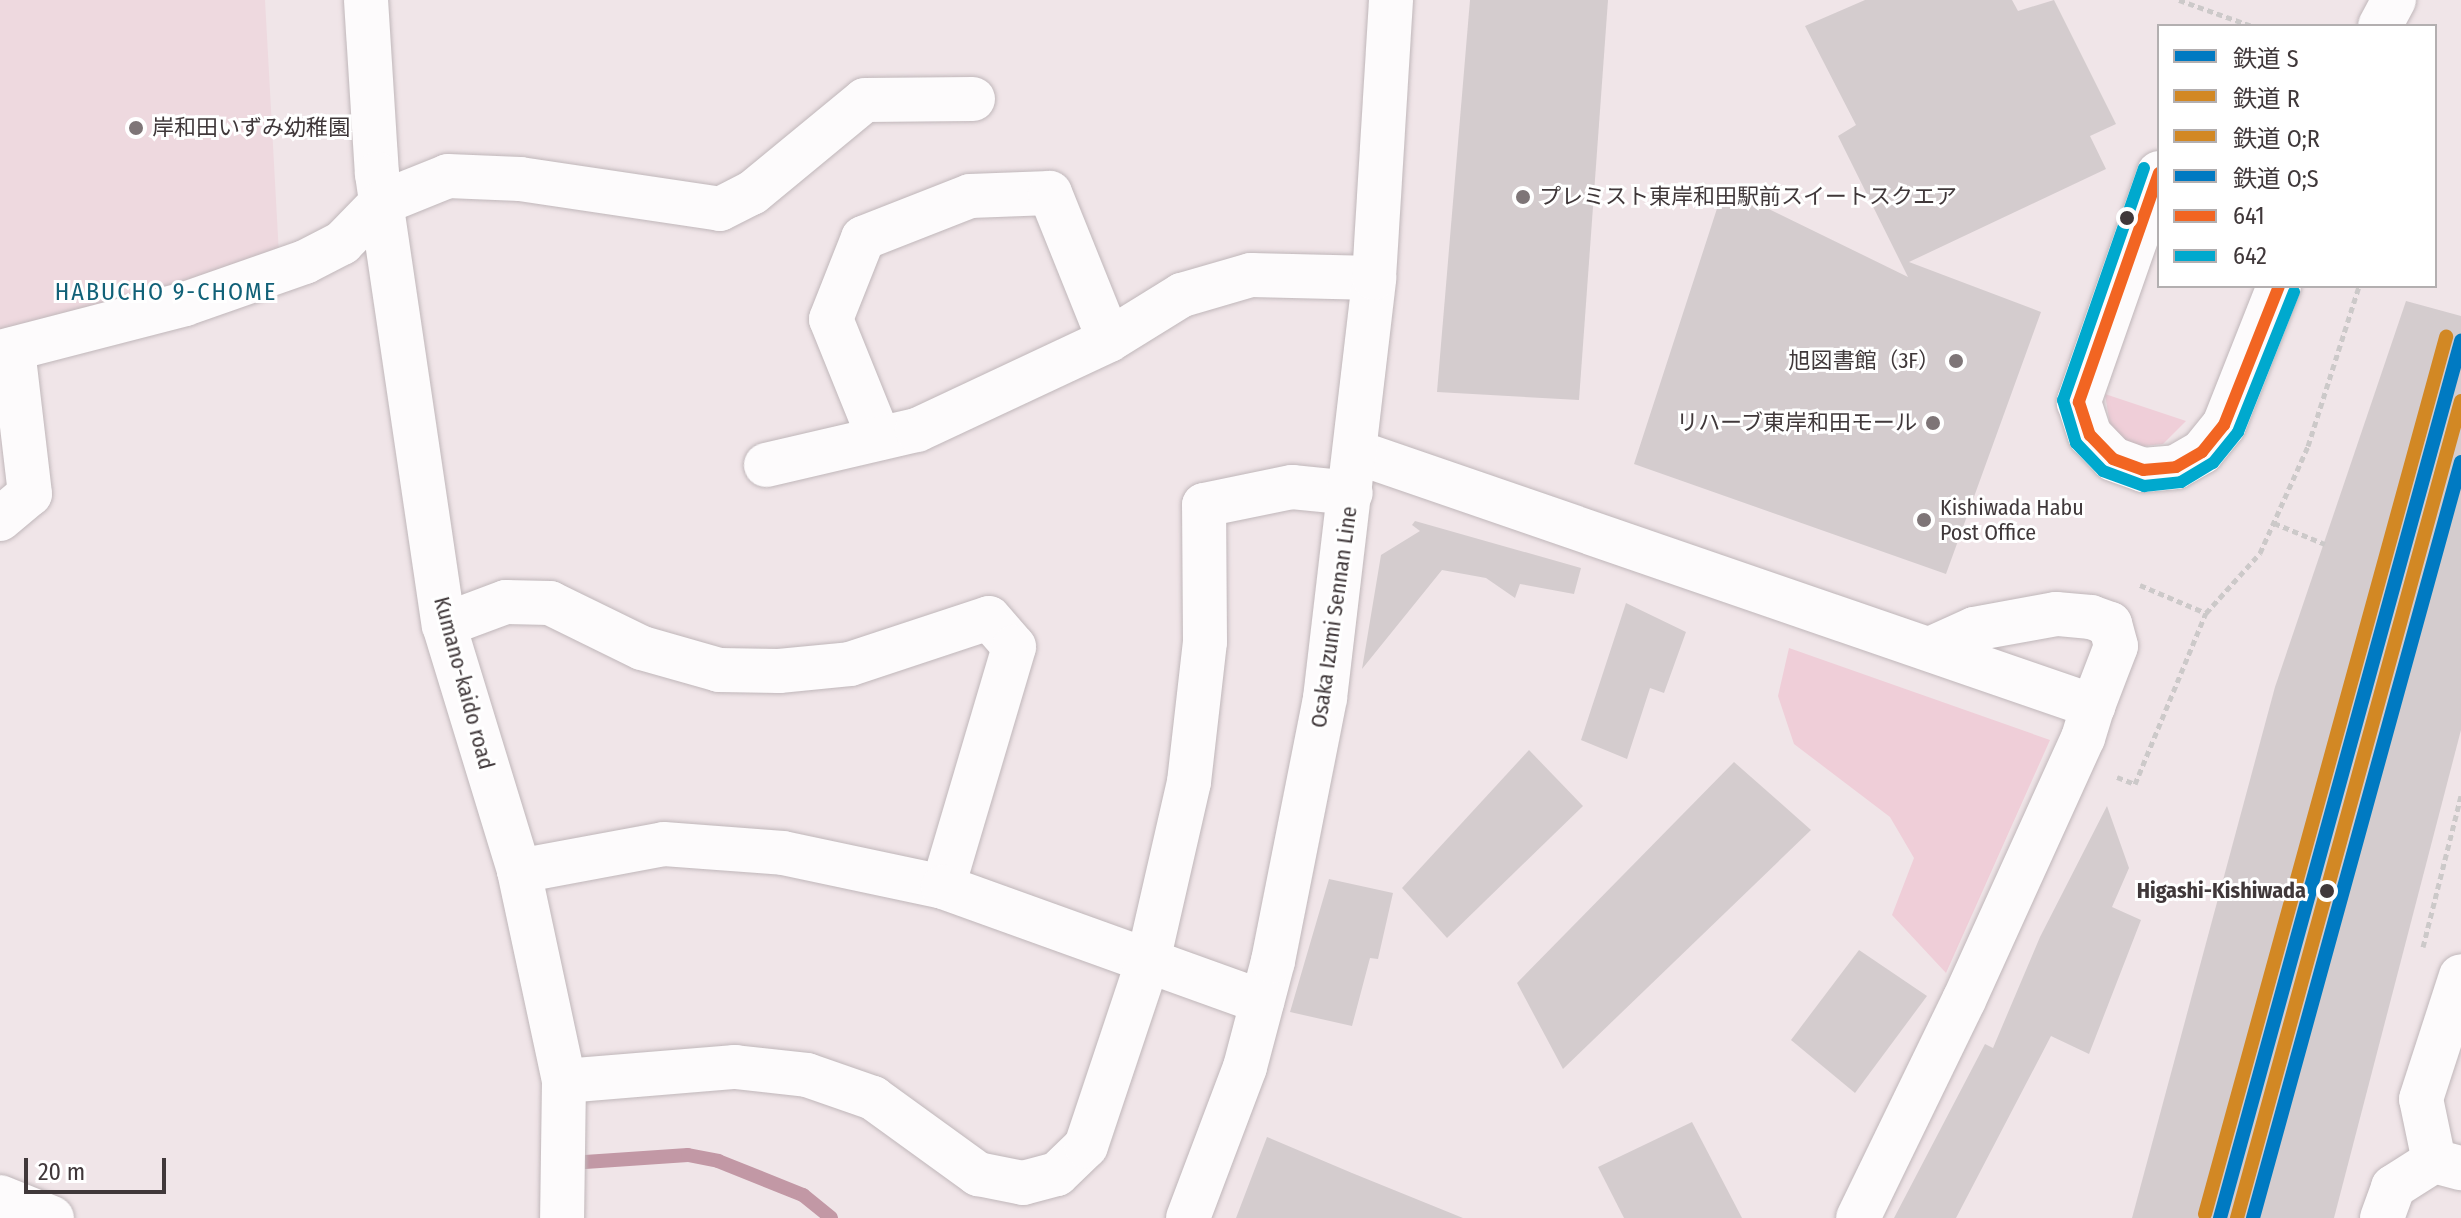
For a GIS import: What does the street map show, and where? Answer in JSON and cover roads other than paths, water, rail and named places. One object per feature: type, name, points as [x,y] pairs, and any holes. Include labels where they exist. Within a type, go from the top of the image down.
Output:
[{"type":"street","name":"Kumano-kaido road","points":[[366,0],[381,203],[444,625],[519,871],[564,1081],[562,1218]]},
{"type":"street","name":"Osaka Izumi Sennan Line","points":[[1188,1218],[1245,1067],[1306,810],[1353,472],[1374,278],[1391,0]]},
{"type":"street","points":[[2381,24],[2394,0]]},
{"type":"street","points":[[0,519],[30,494],[7,350],[185,304],[305,262],[342,243],[381,203],[448,176],[520,179],[720,209],[752,193],[865,100],[973,99]]},
{"type":"street","points":[[2157,179],[2079,402],[2090,435],[2113,459],[2143,470],[2176,467],[2202,452],[2224,425],[2278,288]]},
{"type":"street","points":[[879,438],[831,319],[863,238],[970,196],[1050,193],[1109,340]]},
{"type":"street","points":[[766,465],[917,430],[1109,340],[1182,295],[1251,275],[1374,278]]},
{"type":"street","points":[[564,1081],[735,1067],[807,1075],[873,1098],[978,1174],[1023,1183],[1057,1174],[1086,1146],[1148,961],[1189,782],[1205,642],[1204,505],[1353,472],[1930,649],[2093,706]]},
{"type":"street","points":[[444,625],[506,602],[550,603],[642,648],[719,670],[779,671],[850,664],[989,618],[1014,647],[943,887]]},
{"type":"street","points":[[1858,1218],[2074,758],[2116,646],[2110,624],[2091,617],[2056,614],[1974,629],[1930,649]]},
{"type":"street","points":[[519,871],[664,844],[783,853],[943,887],[1262,1002]]},
{"type":"street","points":[[2448,1165],[2421,1099],[2461,976]]},
{"type":"street","points":[[2448,1165],[2461,1069]]},
{"type":"street","points":[[2382,1218],[2393,1187],[2448,1165]]},
{"type":"street","points":[[0,1197],[52,1218]]},
{"type":"waterway","points":[[585,1162],[688,1155],[718,1161],[803,1195],[831,1218]]},
{"type":"rail line","name":"O;R","points":[[2205,1214],[2446,337]]},
{"type":"rail line","name":"S","points":[[2220,1218],[2461,341]]},
{"type":"rail line","name":"R","points":[[2237,1218],[2461,401]]},
{"type":"rail line","name":"O;S","points":[[2253,1218],[2461,462]]},
{"type":"place","name":"岸和田いずみ幼稚園","points":[[136,128]]},
{"type":"place","name":"プレミスト東岸和田駅前スイートスクエア","points":[[1523,197]]},
{"type":"place","name":"旭図書館（3F）","points":[[1956,361]]},
{"type":"place","name":"リハーブ東岸和田モール","points":[[1933,423]]},
{"type":"place","name":"Kishiwada Habu Post Office","points":[[1924,520]]},
{"type":"place","name":"Higashi-Kishiwada","points":[[2327,891]]},
{"type":"district","name":"HABUCHO 9-CHOME","points":[[166,293]]}]
